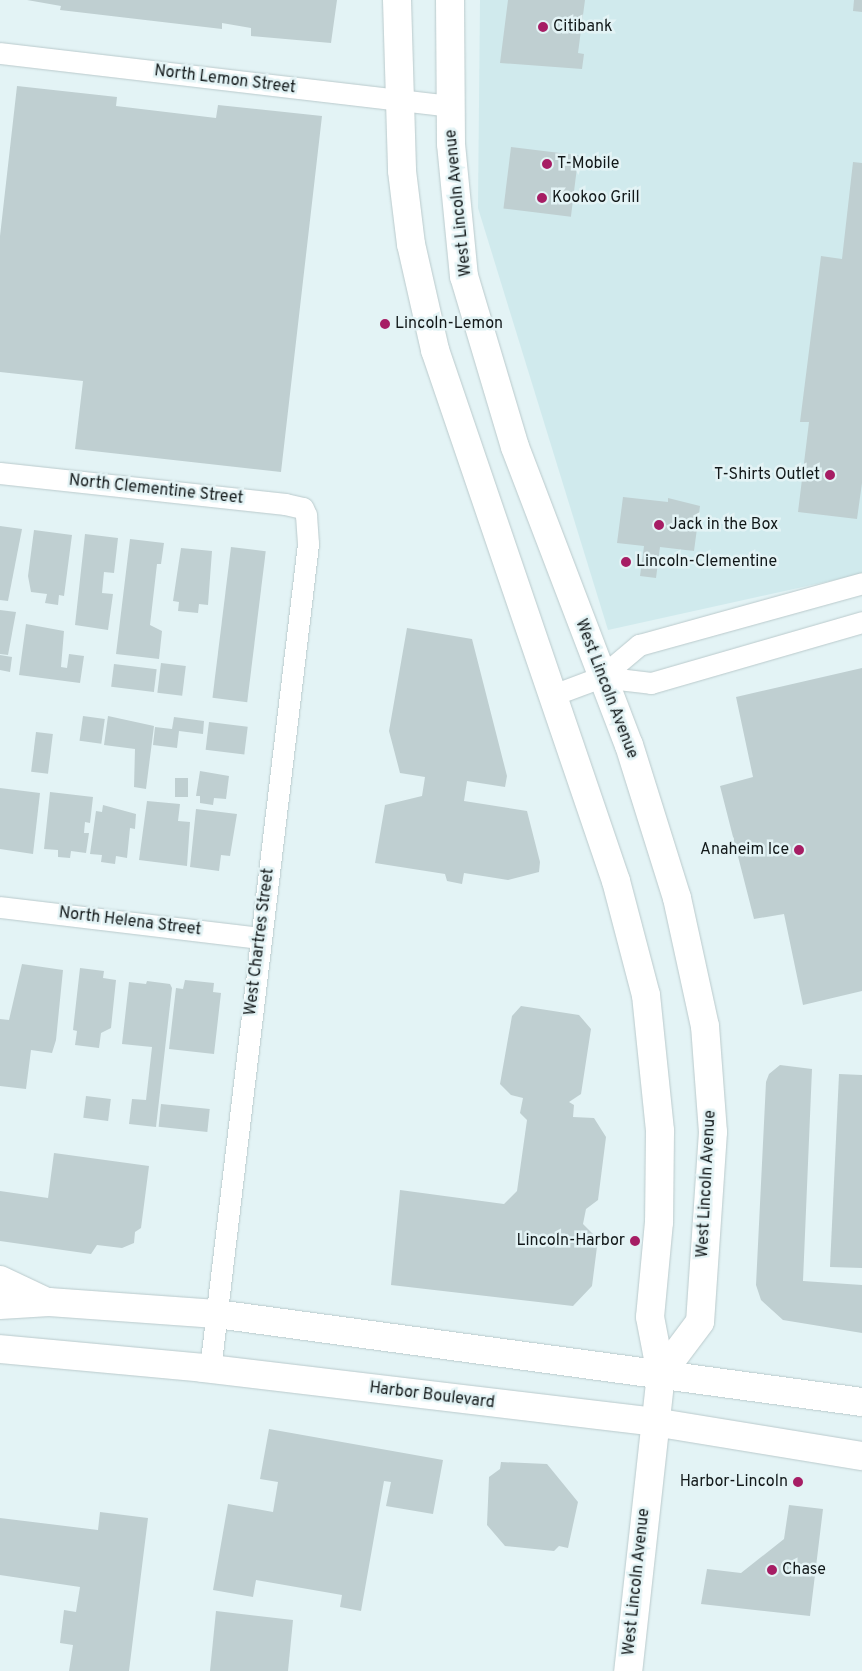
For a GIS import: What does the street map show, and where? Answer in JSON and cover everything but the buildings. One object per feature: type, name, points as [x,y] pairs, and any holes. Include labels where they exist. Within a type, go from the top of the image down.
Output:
[{"type":"main road","name":"West Lincoln Avenue","points":[[397,0],[397,100],[411,244],[435,350],[616,881],[646,995],[660,1131],[659,1222],[650,1317],[661,1374],[654,1422],[628,1671]]},
{"type":"main road","name":"West Lincoln Avenue","points":[[450,0],[450,106],[464,276],[515,447],[601,677],[629,745],[677,898],[709,1058],[713,1132],[700,1322],[661,1374]]},
{"type":"main road","points":[[0,1280],[48,1302]]},
{"type":"main road","points":[[0,1305],[48,1302],[217,1314],[862,1402]]},
{"type":"main road","name":"Harbor Boulevard","points":[[0,1349],[210,1369],[654,1422],[862,1456]]},
{"type":"street","name":"North Lemon Street","points":[[0,53],[450,106]]},
{"type":"street","name":"North Clementine Street","points":[[0,473],[285,504],[303,508],[306,515]]},
{"type":"street","name":"West Chartres Street","points":[[210,1369],[308,544],[306,515]]},
{"type":"street","points":[[553,695],[601,677],[639,645],[862,583]]},
{"type":"street","points":[[601,677],[651,683],[804,636],[862,622]]},
{"type":"street","name":"North Helena Street","points":[[0,907],[260,938]]},
{"type":"shaded area","points":[[480,0],[862,0],[862,574],[608,630],[478,208]]},
{"type":"place","name":"Citibank","points":[[543,27]]},
{"type":"place","name":"T-Mobile","points":[[547,164]]},
{"type":"place","name":"Kookoo Grill","points":[[542,198]]},
{"type":"place","name":"Lincoln-Lemon","points":[[385,324]]},
{"type":"place","name":"T-Shirts Outlet","points":[[830,475]]},
{"type":"place","name":"Jack in the Box","points":[[659,525]]},
{"type":"place","name":"Lincoln-Clementine","points":[[626,562]]},
{"type":"place","name":"Anaheim Ice","points":[[799,850]]},
{"type":"place","name":"Lincoln-Harbor","points":[[635,1241]]},
{"type":"place","name":"Harbor-Lincoln","points":[[798,1482]]},
{"type":"place","name":"Chase","points":[[772,1570]]}]
